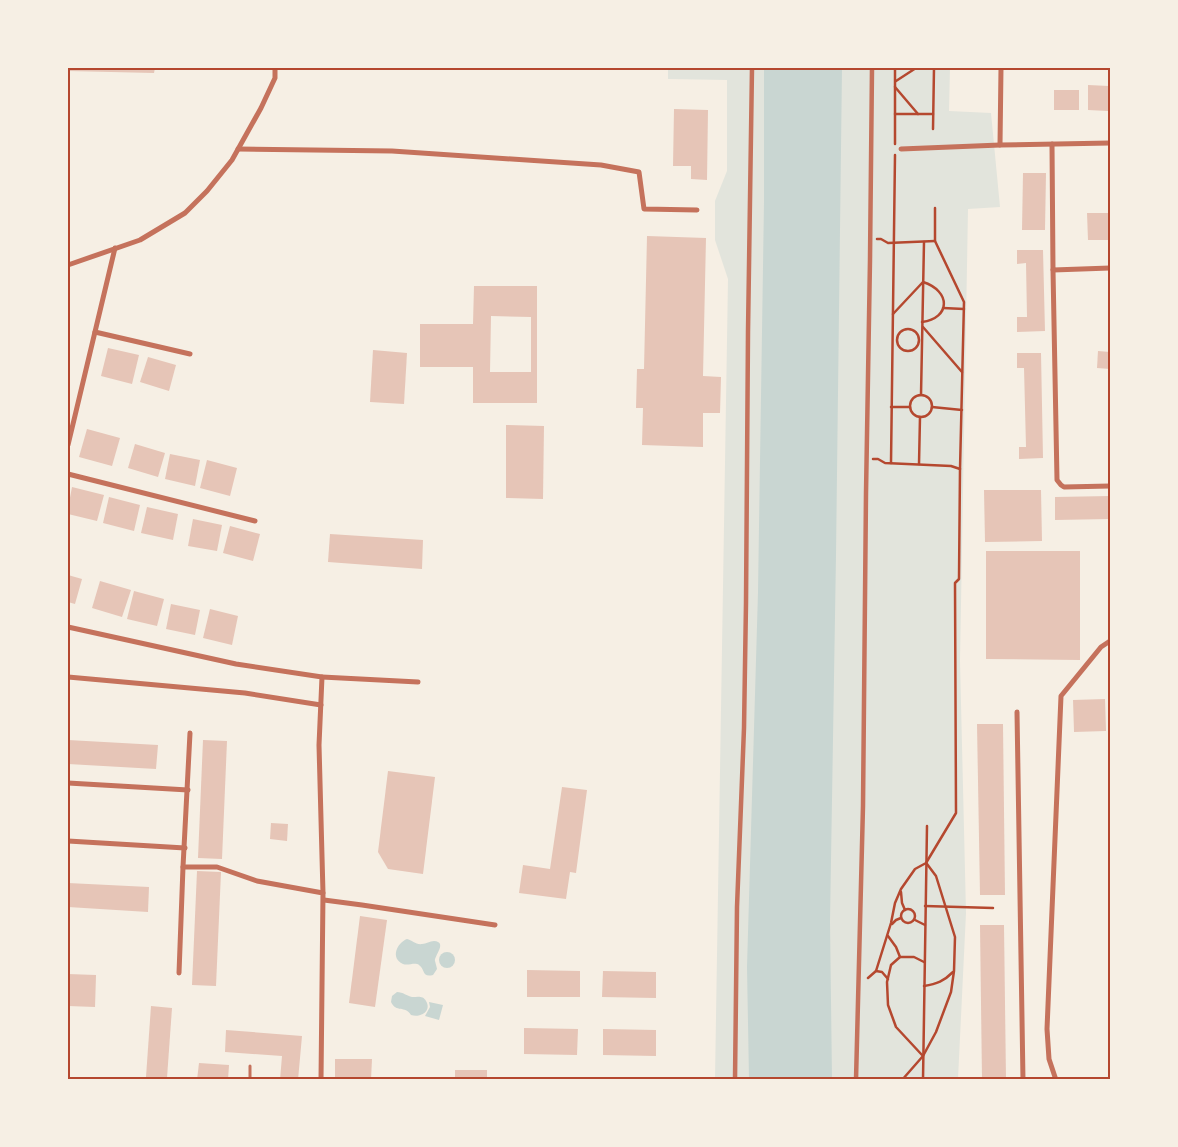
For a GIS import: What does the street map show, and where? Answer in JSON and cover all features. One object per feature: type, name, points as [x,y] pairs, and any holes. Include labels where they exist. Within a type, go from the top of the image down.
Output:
[{"type":"street","points":[[68,265],[140,240],[185,213],[207,191],[232,160],[261,108],[275,78],[275,68]]},
{"type":"street","points":[[735,1080],[737,907],[744,728],[752,68]]},
{"type":"street","points":[[856,1080],[863,806],[872,68]]},
{"type":"street","points":[[1000,145],[1001,68]]},
{"type":"street","points":[[901,149],[1110,143]]},
{"type":"street","points":[[1052,144],[1057,480],[1064,487],[1110,486]]},
{"type":"street","points":[[238,149],[392,151],[601,166],[639,172],[644,209],[697,210]]},
{"type":"street","points":[[68,445],[115,248]]},
{"type":"street","points":[[1053,270],[1110,268]]},
{"type":"street","points":[[95,332],[190,354]]},
{"type":"street","points":[[68,474],[255,520]]},
{"type":"street","points":[[68,627],[236,664],[322,677],[418,682]]},
{"type":"street","points":[[1056,1080],[1049,1059],[1048,1029],[1061,696],[1101,647],[1110,641]]},
{"type":"street","points":[[68,677],[245,693],[320,705]]},
{"type":"street","points":[[321,1080],[324,900],[319,745],[322,677]]},
{"type":"street","points":[[1017,712],[1023,1080]]},
{"type":"street","points":[[179,973],[190,733]]},
{"type":"street","points":[[68,783],[188,790]]},
{"type":"street","points":[[68,841],[185,848]]},
{"type":"street","points":[[183,866],[217,867],[257,881],[323,893]]},
{"type":"street","points":[[324,900],[495,925]]},
{"type":"lane","points":[[250,1066],[250,1080]]},
{"type":"path","points":[[890,463],[895,68]]},
{"type":"path","points":[[895,82],[916,68],[920,68]]},
{"type":"path","points":[[933,129],[934,68]]},
{"type":"path","points":[[895,87],[918,114]]},
{"type":"path","points":[[895,114],[934,114]]},
{"type":"path","points":[[859,985],[876,971],[888,936],[895,903],[900,890],[915,868],[926,863],[956,812],[955,583],[959,579],[964,302],[935,241],[935,208]]},
{"type":"path","points":[[870,239],[881,239],[888,242],[935,241]]},
{"type":"path","points":[[921,395],[924,242]]},
{"type":"path","points":[[893,314],[923,282]]},
{"type":"path","points":[[922,324],[931,321],[939,315],[944,299],[940,291],[931,284],[923,282]]},
{"type":"path","points":[[942,308],[964,309]]},
{"type":"path","points":[[922,324],[963,373]]},
{"type":"path","points":[[908,328],[915,330],[921,340],[917,347],[907,351],[900,348],[897,339],[901,331],[908,328]]},
{"type":"path","points":[[892,340],[897,339]]},
{"type":"path","points":[[924,395],[930,400],[932,407],[930,414],[920,418],[913,414],[910,404],[914,398],[924,395]]},
{"type":"path","points":[[891,407],[910,407]]},
{"type":"path","points":[[932,407],[962,410]]},
{"type":"path","points":[[918,464],[920,418]]},
{"type":"path","points":[[867,458],[878,459],[886,463],[951,466],[960,469]]},
{"type":"path","points":[[923,1080],[926,826]]},
{"type":"path","points":[[902,1080],[923,1056],[936,1032],[950,992],[954,971],[955,937],[936,876],[926,863]]},
{"type":"path","points":[[900,890],[905,910]]},
{"type":"path","points":[[925,906],[993,908]]},
{"type":"path","points":[[891,925],[901,918],[905,910]]},
{"type":"path","points":[[901,918],[908,924],[915,919],[914,911],[905,910]]},
{"type":"path","points":[[915,919],[925,925]]},
{"type":"path","points":[[888,936],[900,957]]},
{"type":"path","points":[[923,1056],[896,1027],[888,1005],[888,979],[891,965],[900,957],[914,957],[924,963]]},
{"type":"path","points":[[876,971],[882,972],[888,979]]},
{"type":"path","points":[[924,986],[937,984],[954,971]]},
{"type":"shaded area","points":[[668,68],[950,68],[949,111],[991,113],[1000,207],[968,209],[960,661],[966,913],[958,1079],[715,1079],[728,279],[715,240],[715,201],[727,171],[727,80],[668,79]]},
{"type":"shaded area","points":[[764,68],[842,68],[830,922],[832,1079],[749,1079],[747,967],[758,592],[764,202]]},
{"type":"shaded area","points":[[407,939],[420,944],[434,941],[440,944],[435,959],[437,969],[433,975],[425,974],[417,964],[403,964],[399,961],[396,951],[400,944]]},
{"type":"shaded area","points":[[444,952],[450,952],[455,957],[453,966],[444,968],[439,963],[439,957]]},
{"type":"shaded area","points":[[397,992],[423,998],[426,1001],[427,1011],[422,1015],[415,1016],[406,1010],[395,1007],[391,1002],[392,996]]},
{"type":"shaded area","points":[[429,1002],[443,1005],[439,1020],[425,1016],[430,1007]]},
{"type":"building","points":[[68,68],[155,68],[154,73],[68,71]]},
{"type":"building","points":[[1088,85],[1109,86],[1108,111],[1088,110]]},
{"type":"building","points":[[1054,90],[1079,90],[1079,110],[1054,110]]},
{"type":"building","points":[[674,109],[708,110],[707,180],[691,179],[691,166],[673,166]]},
{"type":"building","points":[[1023,173],[1046,173],[1045,230],[1022,230]]},
{"type":"building","points":[[1087,213],[1110,213],[1110,240],[1088,240]]},
{"type":"building","points":[[647,236],[706,238],[703,376],[721,377],[720,413],[703,413],[703,447],[642,445],[643,408],[636,408],[637,369],[644,369]]},
{"type":"building","points":[[1017,250],[1043,250],[1045,331],[1017,332],[1017,317],[1027,317],[1026,263],[1017,264]]},
{"type":"building","points":[[474,286],[537,286],[537,403],[473,403],[473,367],[420,367],[420,324],[473,324]],"holes":[[[491,316],[531,317],[531,372],[490,372]]]},
{"type":"building","points":[[108,348],[139,355],[132,384],[101,376]]},
{"type":"building","points":[[373,350],[407,353],[404,404],[370,402]]},
{"type":"building","points":[[1098,351],[1110,352],[1110,369],[1097,368]]},
{"type":"building","points":[[1017,353],[1041,353],[1043,458],[1019,459],[1019,447],[1026,447],[1024,368],[1017,368]]},
{"type":"building","points":[[148,357],[176,365],[169,391],[140,382]]},
{"type":"building","points":[[506,425],[544,426],[543,499],[506,498]]},
{"type":"building","points":[[87,429],[120,438],[112,466],[79,457]]},
{"type":"building","points":[[135,444],[165,453],[158,477],[128,468]]},
{"type":"building","points":[[170,454],[200,460],[195,486],[165,479]]},
{"type":"building","points":[[207,460],[237,468],[230,496],[200,488]]},
{"type":"building","points":[[72,487],[104,495],[97,521],[68,514]]},
{"type":"building","points":[[984,490],[1041,490],[1042,541],[985,542]]},
{"type":"building","points":[[1110,496],[1110,519],[1055,520],[1055,497]]},
{"type":"building","points":[[109,497],[140,505],[134,531],[103,523]]},
{"type":"building","points":[[147,507],[178,514],[173,540],[141,533]]},
{"type":"building","points":[[193,519],[222,525],[217,551],[188,546]]},
{"type":"building","points":[[230,526],[260,534],[253,561],[223,553]]},
{"type":"building","points":[[330,534],[423,540],[422,569],[328,562]]},
{"type":"building","points":[[986,551],[1080,551],[1080,660],[986,659]]},
{"type":"building","points":[[68,575],[82,579],[75,604],[68,602]]},
{"type":"building","points":[[100,581],[131,590],[122,617],[92,608]]},
{"type":"building","points":[[134,591],[164,599],[157,626],[127,619]]},
{"type":"building","points":[[171,604],[200,610],[195,635],[166,629]]},
{"type":"building","points":[[210,609],[238,616],[232,645],[203,638]]},
{"type":"building","points":[[1105,699],[1106,731],[1074,732],[1073,700]]},
{"type":"building","points":[[977,724],[1003,724],[1005,895],[980,895]]},
{"type":"building","points":[[68,740],[158,745],[156,769],[68,764]]},
{"type":"building","points":[[203,740],[227,741],[222,859],[198,858]]},
{"type":"building","points":[[388,771],[435,777],[423,874],[388,869],[378,852]]},
{"type":"building","points":[[562,787],[587,790],[576,873],[570,872],[566,899],[519,893],[523,865],[550,869]]},
{"type":"building","points":[[271,823],[288,824],[287,841],[270,839]]},
{"type":"building","points":[[197,871],[221,872],[216,986],[192,985]]},
{"type":"building","points":[[68,883],[149,887],[148,912],[68,907]]},
{"type":"building","points":[[360,916],[387,920],[375,1007],[349,1003]]},
{"type":"building","points":[[980,925],[1004,925],[1006,1080],[982,1080]]},
{"type":"building","points":[[527,970],[580,971],[580,997],[527,997]]},
{"type":"building","points":[[603,971],[656,972],[656,998],[602,997]]},
{"type":"building","points":[[68,974],[96,975],[95,1007],[68,1006]]},
{"type":"building","points":[[151,1006],[172,1008],[167,1078],[146,1077]]},
{"type":"building","points":[[524,1028],[578,1029],[577,1055],[524,1054]]},
{"type":"building","points":[[603,1029],[656,1030],[656,1056],[603,1055]]},
{"type":"building","points":[[226,1030],[302,1036],[298,1080],[280,1080],[282,1056],[225,1052]]},
{"type":"building","points":[[335,1059],[372,1059],[371,1080],[335,1080]]},
{"type":"building","points":[[199,1063],[229,1065],[228,1080],[197,1080]]},
{"type":"building","points":[[455,1070],[487,1070],[487,1080],[455,1080]]}]
